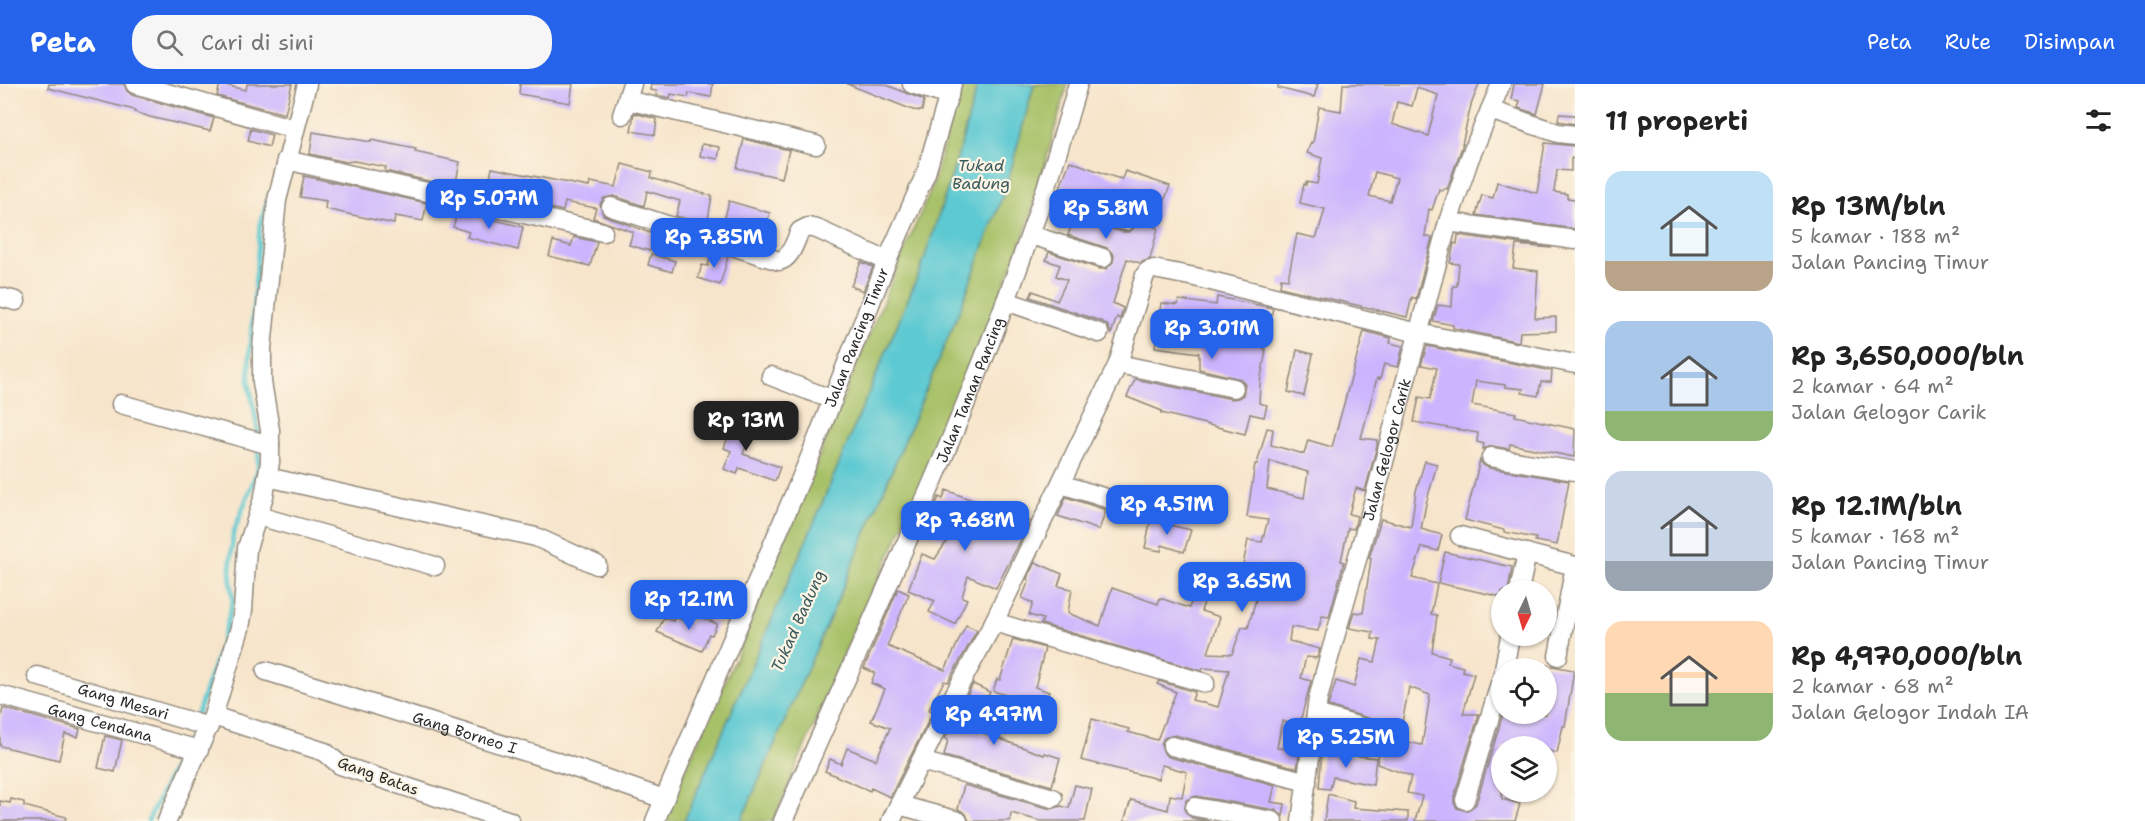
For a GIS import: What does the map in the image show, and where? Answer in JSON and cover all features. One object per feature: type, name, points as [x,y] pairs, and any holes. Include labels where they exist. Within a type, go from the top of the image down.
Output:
[{"type":"street","points":[[137,84],[290,128]]},
{"type":"street","points":[[167,821],[190,747],[204,722],[240,628],[247,548],[258,516],[267,477],[264,444],[268,412],[262,382],[262,348],[277,200],[290,128],[307,84]]},
{"type":"street","points":[[912,84],[951,90]]},
{"type":"street","name":"Jalan Taman Pancing","points":[[783,821],[952,437],[1031,235],[1078,84]]},
{"type":"street","name":"Jalan Gelogor Carik","points":[[1301,821],[1316,714],[1325,672],[1448,222],[1469,160],[1500,84]]},
{"type":"street","name":"Jalan Pancing Timur","points":[[655,821],[810,457],[887,261],[926,173],[951,90]]},
{"type":"street","points":[[627,100],[816,145]]},
{"type":"street","points":[[1490,110],[1558,133],[1575,135]]},
{"type":"street","points":[[286,160],[603,232]]},
{"type":"street","points":[[1044,197],[1126,221]]},
{"type":"street","points":[[611,207],[778,261],[787,257],[800,231],[808,227],[887,261]]},
{"type":"street","points":[[1448,222],[1575,240]]},
{"type":"street","points":[[1031,235],[1103,258]]},
{"type":"street","points":[[958,821],[895,813],[947,708],[994,622],[1118,364],[1148,271],[1154,269],[1195,277],[1418,333],[1575,364]]},
{"type":"street","points":[[1006,301],[1099,333]]},
{"type":"street","points":[[1118,364],[1234,388]]},
{"type":"street","points":[[771,376],[833,400]]},
{"type":"street","points":[[121,404],[264,444]]},
{"type":"street","points":[[1491,457],[1575,471]]},
{"type":"street","points":[[267,477],[536,537],[597,565]]},
{"type":"street","points":[[1060,484],[1151,512]]},
{"type":"street","points":[[258,516],[435,566]]},
{"type":"street","points":[[1460,536],[1575,566],[1558,656]]},
{"type":"street","points":[[1521,580],[1527,553]]},
{"type":"street","points":[[994,622],[1205,683]]},
{"type":"street","name":"Gang Borneo I","points":[[266,671],[532,753],[664,799]]},
{"type":"street","name":"Gang Mesari","points":[[38,676],[204,722]]},
{"type":"street","name":"Gang Cendana","points":[[0,695],[190,747]]},
{"type":"street","points":[[1464,800],[1491,713]]},
{"type":"street","points":[[1316,714],[1396,738]]},
{"type":"street","name":"Gang Batas","points":[[204,722],[325,752],[340,765],[510,821]]},
{"type":"street","points":[[1172,746],[1306,782]]},
{"type":"street","points":[[921,760],[1053,798]]},
{"type":"street","points":[[1195,807],[1273,821]]},
{"type":"green space","points":[[961,84],[978,84],[955,166],[922,266],[816,518],[684,821],[662,821],[737,655],[931,190]]},
{"type":"green space","points":[[1034,84],[1068,84],[1025,233],[919,493],[856,626],[773,821],[741,821],[838,599],[960,309],[1007,184]]},
{"type":"water","name":"Tukad Badung","points":[[978,84],[1034,84],[1007,184],[960,309],[838,599],[741,821],[684,821],[816,518],[922,266],[955,166]]},
{"type":"building","points":[[49,84],[124,84],[132,95],[214,118],[210,131],[150,117],[135,112],[135,110],[48,88]]},
{"type":"building","points":[[220,84],[246,90],[247,84],[292,84],[285,114],[217,96]]},
{"type":"building","points":[[520,84],[573,84],[570,103],[519,94]]},
{"type":"building","points":[[651,84],[713,84],[711,97],[689,93],[688,97],[671,94],[670,98],[656,95],[657,91],[650,90]]},
{"type":"building","points":[[847,84],[884,84],[924,100],[922,111],[913,110]]},
{"type":"building","points":[[1278,84],[1318,84],[1314,97],[1278,88]]},
{"type":"building","points":[[1343,84],[1479,84],[1471,105],[1463,144],[1447,189],[1444,188],[1443,191],[1439,189],[1432,210],[1429,209],[1425,236],[1432,238],[1416,299],[1412,297],[1407,317],[1280,287],[1281,278],[1288,279],[1297,234],[1315,238],[1325,209],[1300,203],[1304,184],[1306,185],[1306,182],[1317,184],[1322,158],[1307,153],[1311,142],[1313,143],[1319,107],[1341,111]],"holes":[[[1417,88],[1438,95],[1428,136],[1392,124],[1397,102],[1412,106]],[[1375,172],[1397,178],[1390,201],[1369,196]]]},
{"type":"building","points":[[1514,84],[1545,84],[1537,114],[1518,108],[1520,101],[1511,99]]},
{"type":"building","points":[[634,113],[657,119],[655,135],[631,131]]},
{"type":"building","points":[[1559,114],[1575,115],[1575,124],[1558,121]]},
{"type":"building","points":[[251,129],[272,135],[269,147],[248,141]]},
{"type":"building","points":[[313,132],[416,149],[415,152],[460,162],[455,187],[385,171],[386,167],[354,161],[346,162],[310,154]]},
{"type":"building","points":[[744,139],[789,150],[782,178],[737,168]]},
{"type":"building","points":[[1545,143],[1575,146],[1575,159],[1571,158],[1571,171],[1557,170],[1554,192],[1567,194],[1567,198],[1575,199],[1575,229],[1476,215],[1482,195],[1493,198],[1497,182],[1537,193]]},
{"type":"building","points":[[702,144],[720,147],[718,159],[700,156]]},
{"type":"building","points":[[1070,161],[1122,179],[1125,171],[1170,186],[1154,227],[1158,228],[1150,259],[1140,263],[1127,259],[1113,303],[1123,308],[1120,319],[1117,317],[1111,334],[1108,326],[1103,322],[1030,297],[1033,291],[1057,301],[1067,280],[1056,276],[1060,265],[1046,260],[1049,252],[1100,269],[1106,269],[1113,262],[1114,255],[1107,248],[1068,235],[1074,218],[1123,232],[1129,232],[1137,225],[1137,218],[1130,210],[1059,190]]},
{"type":"building","points":[[622,164],[652,172],[651,178],[712,196],[707,225],[676,216],[680,201],[647,191],[644,206],[614,196],[604,198],[600,204],[603,215],[655,235],[650,251],[629,245],[633,232],[593,218],[596,208],[565,202],[563,211],[487,194],[492,168],[589,187],[590,182],[616,187]]},
{"type":"building","points":[[304,176],[427,203],[423,221],[395,216],[394,224],[325,209],[326,201],[300,197]]},
{"type":"building","points":[[729,201],[770,213],[764,233],[724,221]]},
{"type":"building","points":[[458,211],[523,227],[518,250],[467,237],[469,232],[453,227]]},
{"type":"building","points":[[1458,235],[1552,248],[1516,245],[1513,268],[1538,271],[1535,318],[1556,317],[1556,331],[1520,332],[1519,342],[1453,328],[1453,325],[1433,321],[1438,305],[1452,307],[1453,286],[1457,286],[1459,264],[1450,263]]},
{"type":"building","points":[[574,237],[597,242],[590,266],[549,256],[553,241],[571,246]]},
{"type":"building","points":[[712,251],[728,257],[720,285],[698,278],[702,265],[708,266]]},
{"type":"building","points":[[651,254],[675,261],[672,272],[648,265]]},
{"type":"building","points":[[861,262],[873,267],[863,291],[851,286]]},
{"type":"building","points":[[1217,297],[1273,308],[1260,383],[1259,403],[1267,405],[1264,417],[1250,414],[1245,434],[1161,413],[1162,411],[1127,397],[1135,379],[1232,399],[1243,395],[1245,385],[1241,379],[1199,369],[1199,353],[1155,347],[1161,303],[1178,305],[1179,300],[1216,305]]},
{"type":"building","points":[[1364,331],[1391,338],[1390,343],[1403,346],[1398,367],[1384,364],[1380,379],[1377,378],[1361,438],[1377,440],[1377,446],[1365,491],[1356,488],[1349,514],[1357,516],[1354,529],[1348,528],[1341,561],[1344,562],[1329,617],[1322,616],[1318,631],[1291,627],[1289,641],[1320,649],[1317,658],[1306,657],[1301,678],[1311,681],[1299,726],[1282,721],[1277,748],[1300,750],[1297,768],[1175,735],[1164,738],[1161,744],[1164,753],[1169,757],[1275,785],[1271,802],[1285,804],[1283,816],[1275,810],[1196,796],[1186,800],[1185,811],[1192,818],[1209,821],[1124,821],[1131,800],[1168,810],[1170,795],[1182,797],[1187,772],[1162,765],[1158,779],[1081,760],[1092,719],[1129,729],[1128,732],[1157,740],[1176,692],[1157,684],[1159,681],[1195,692],[1192,700],[1218,707],[1229,670],[1203,668],[1202,671],[1041,624],[1043,619],[1029,615],[1033,603],[1022,598],[1035,562],[1062,574],[1058,586],[1072,589],[1068,613],[1100,626],[1112,588],[1158,604],[1160,598],[1189,608],[1196,587],[1208,591],[1201,611],[1220,617],[1208,653],[1232,654],[1242,627],[1248,628],[1258,592],[1249,590],[1255,569],[1243,565],[1248,540],[1262,542],[1268,520],[1247,517],[1255,464],[1257,464],[1267,428],[1273,429],[1271,445],[1304,454],[1308,440],[1332,447]],"holes":[[[1270,461],[1308,472],[1304,498],[1267,489]]]},
{"type":"building","points":[[1427,346],[1552,371],[1551,382],[1541,382],[1538,396],[1522,393],[1523,389],[1476,381],[1472,405],[1516,413],[1515,416],[1575,429],[1574,457],[1510,444],[1509,449],[1492,446],[1483,449],[1484,444],[1477,442],[1478,433],[1414,422],[1419,397],[1430,399],[1437,368],[1421,365]]},
{"type":"building","points":[[1297,350],[1313,354],[1304,396],[1288,392]]},
{"type":"building","points":[[736,416],[755,423],[743,454],[780,467],[775,481],[739,468],[737,474],[724,469],[731,451],[724,448]]},
{"type":"building","points":[[1480,460],[1489,468],[1569,481],[1557,545],[1535,541],[1536,538],[1504,532],[1504,530],[1465,520]]},
{"type":"building","points":[[1425,461],[1437,464],[1421,529],[1442,535],[1438,551],[1422,547],[1412,578],[1437,584],[1431,614],[1437,615],[1432,652],[1450,657],[1448,663],[1463,667],[1462,671],[1474,674],[1463,714],[1479,714],[1454,803],[1457,808],[1467,811],[1476,804],[1491,754],[1491,802],[1520,804],[1515,821],[1415,821],[1422,796],[1407,793],[1411,776],[1377,764],[1379,752],[1324,735],[1325,728],[1394,749],[1400,749],[1408,742],[1422,745],[1430,695],[1409,687],[1401,728],[1328,706],[1336,681],[1354,687],[1361,659],[1375,662],[1380,640],[1372,639],[1373,632],[1349,628],[1354,612],[1363,613],[1371,559],[1369,558],[1381,519],[1411,527],[1416,491]]},
{"type":"building","points":[[946,490],[1030,522],[996,588],[968,576],[962,597],[967,599],[955,624],[929,612],[935,601],[908,590],[922,554],[935,559],[947,541],[924,530],[939,497],[943,499]]},
{"type":"building","points":[[1066,497],[1106,510],[1099,530],[1058,516]]},
{"type":"building","points":[[1160,518],[1167,519],[1166,522],[1174,526],[1191,530],[1184,552],[1162,545],[1161,551],[1145,548],[1150,523]]},
{"type":"building","points":[[1445,552],[1512,567],[1510,580],[1491,580],[1491,595],[1438,583]]},
{"type":"building","points":[[898,589],[909,594],[887,646],[945,670],[966,625],[977,630],[948,682],[944,681],[929,710],[933,712],[890,797],[871,788],[870,791],[825,771],[830,759],[841,764],[847,748],[876,760],[890,728],[871,721],[885,689],[871,683],[875,673],[864,668]]},
{"type":"building","points":[[694,614],[717,624],[712,635],[709,634],[702,651],[657,632],[664,618],[673,621],[675,617],[690,623]]},
{"type":"building","points":[[1013,639],[1045,648],[1035,687],[1049,692],[1043,706],[993,691],[997,679],[1000,680]]},
{"type":"building","points":[[1557,667],[1574,670],[1565,726],[1563,726],[1557,753],[1557,736],[1496,736],[1500,724],[1557,724]]},
{"type":"building","points":[[973,684],[990,692],[972,729],[1044,755],[1045,753],[1060,758],[1052,786],[944,756],[948,740],[945,738]]},
{"type":"building","points":[[3,708],[80,729],[78,737],[65,734],[59,760],[0,746],[0,722]]},
{"type":"building","points":[[105,736],[122,740],[115,772],[98,768]]},
{"type":"building","points":[[1322,752],[1376,758],[1373,785],[1333,777],[1330,789],[1319,788]]},
{"type":"building","points":[[964,785],[1051,809],[1061,806],[1069,808],[1075,785],[1092,789],[1085,821],[1040,821],[1011,813],[1010,821],[969,821],[966,814],[958,809]]},
{"type":"building","points":[[1328,794],[1354,801],[1353,808],[1408,812],[1408,821],[1324,821]]},
{"type":"building","points":[[11,799],[24,802],[24,806],[66,817],[65,821],[0,821],[0,801],[10,803]]},
{"type":"waterway","points":[[259,437],[249,382],[250,348],[260,224],[270,194]]},
{"type":"waterway","points":[[196,718],[233,601],[230,572],[233,534],[258,469],[259,446]]},
{"type":"waterway","points":[[186,743],[193,726]]},
{"type":"waterway","points":[[148,821],[182,750]]}]
